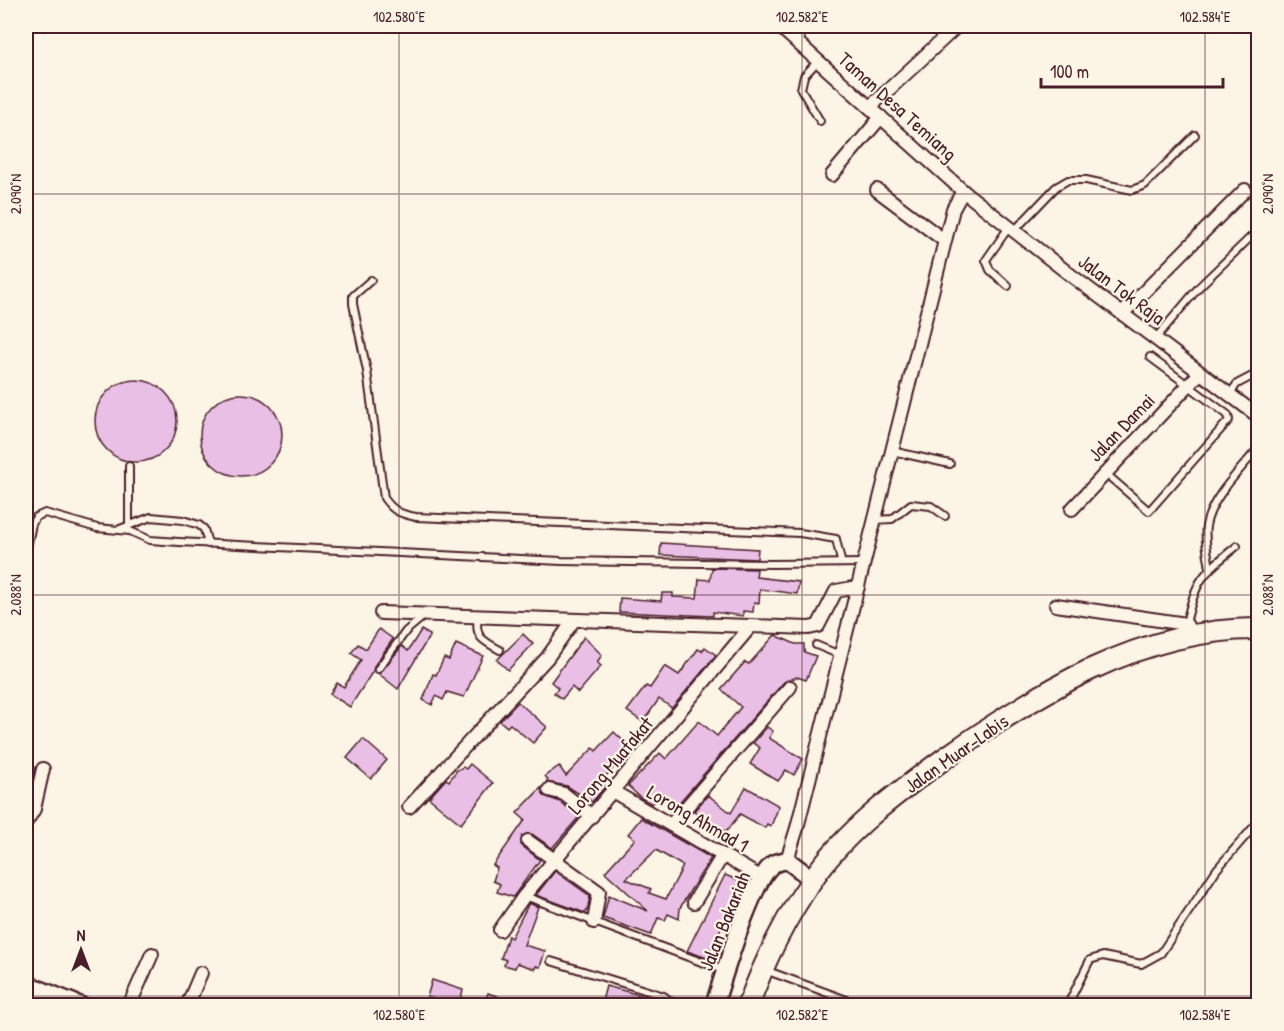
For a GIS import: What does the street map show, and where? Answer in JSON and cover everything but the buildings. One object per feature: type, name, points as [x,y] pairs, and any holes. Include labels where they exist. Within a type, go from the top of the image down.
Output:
[{"type":"main road","name":"Jalan Muar-Labis","points":[[749,1005],[761,969],[812,879],[879,808],[995,723],[1057,685],[1128,653],[1190,630],[1258,629]]},
{"type":"street","name":"Taman Desa Temiang","points":[[779,26],[963,191]]},
{"type":"street","points":[[870,107],[957,26]]},
{"type":"street","points":[[832,175],[881,117]]},
{"type":"street","points":[[877,190],[945,241]]},
{"type":"street","points":[[1122,314],[1245,190]]},
{"type":"street","points":[[812,879],[787,860],[953,209],[963,191]]},
{"type":"street","name":"Jalan Tok Raja","points":[[963,191],[1258,416]]},
{"type":"street","name":"Jalan Damai","points":[[1072,509],[1200,373]]},
{"type":"street","points":[[381,613],[809,628],[818,626],[836,591],[858,587]]},
{"type":"street","points":[[1056,605],[1190,630]]},
{"type":"street","points":[[409,807],[547,658],[574,620]]},
{"type":"street","name":"Lorong Muafakat","points":[[500,930],[524,896],[614,792],[751,626]]},
{"type":"street","points":[[671,825],[790,687]]},
{"type":"street","points":[[26,822],[34,809],[43,769]]},
{"type":"street","points":[[549,790],[564,794],[592,816]]},
{"type":"street","name":"Lorong Ahmad 1","points":[[614,792],[762,878]]},
{"type":"street","points":[[528,841],[599,892],[594,922]]},
{"type":"street","points":[[694,902],[723,855]]},
{"type":"street","name":"Jalan Bakariah","points":[[714,1005],[738,932],[762,878],[773,864],[787,860]]},
{"type":"street","points":[[129,1005],[152,954]]},
{"type":"street","points":[[187,1005],[201,973]]},
{"type":"street","points":[[26,984],[81,1005]]},
{"type":"lane","points":[[800,44],[802,26]]},
{"type":"lane","points":[[819,61],[804,76],[801,89],[820,121]]},
{"type":"lane","points":[[1008,286],[990,270],[986,260],[1012,229],[1056,187],[1068,180],[1086,180],[1124,189],[1139,188],[1194,135]]},
{"type":"lane","points":[[1155,339],[1200,286],[1258,230]]},
{"type":"lane","points":[[371,280],[353,297],[353,304],[367,371],[384,498],[392,509],[400,514],[428,518],[800,533],[836,539],[841,561]]},
{"type":"lane","points":[[1104,473],[1146,511],[1152,508],[1229,420],[1228,415],[1150,357]]},
{"type":"lane","points":[[1229,394],[1237,384],[1258,373]]},
{"type":"lane","points":[[1210,568],[1205,528],[1208,517],[1217,501],[1258,448]]},
{"type":"lane","points":[[892,451],[950,464]]},
{"type":"lane","points":[[129,466],[129,523]]},
{"type":"lane","points":[[875,520],[892,519],[911,504],[931,506],[945,516]]},
{"type":"lane","points":[[26,553],[32,524],[36,517],[45,513],[97,528],[119,529],[150,540],[208,544],[561,561],[772,564],[841,561],[864,563]]},
{"type":"lane","points":[[119,529],[129,523],[151,517],[183,520],[204,529],[208,544]]},
{"type":"lane","points":[[1190,630],[1194,590],[1210,568],[1238,546]]},
{"type":"lane","points":[[378,669],[406,631],[426,615]]},
{"type":"lane","points":[[478,617],[476,629],[478,636],[500,650]]},
{"type":"lane","points":[[816,645],[841,655]]},
{"type":"lane","points":[[1067,1005],[1090,960],[1103,957],[1141,964],[1161,953],[1218,869],[1258,822]]},
{"type":"lane","points":[[524,896],[725,971]]},
{"type":"lane","points":[[551,961],[664,996],[676,1005]]},
{"type":"lane","points":[[761,969],[863,1005]]}]
